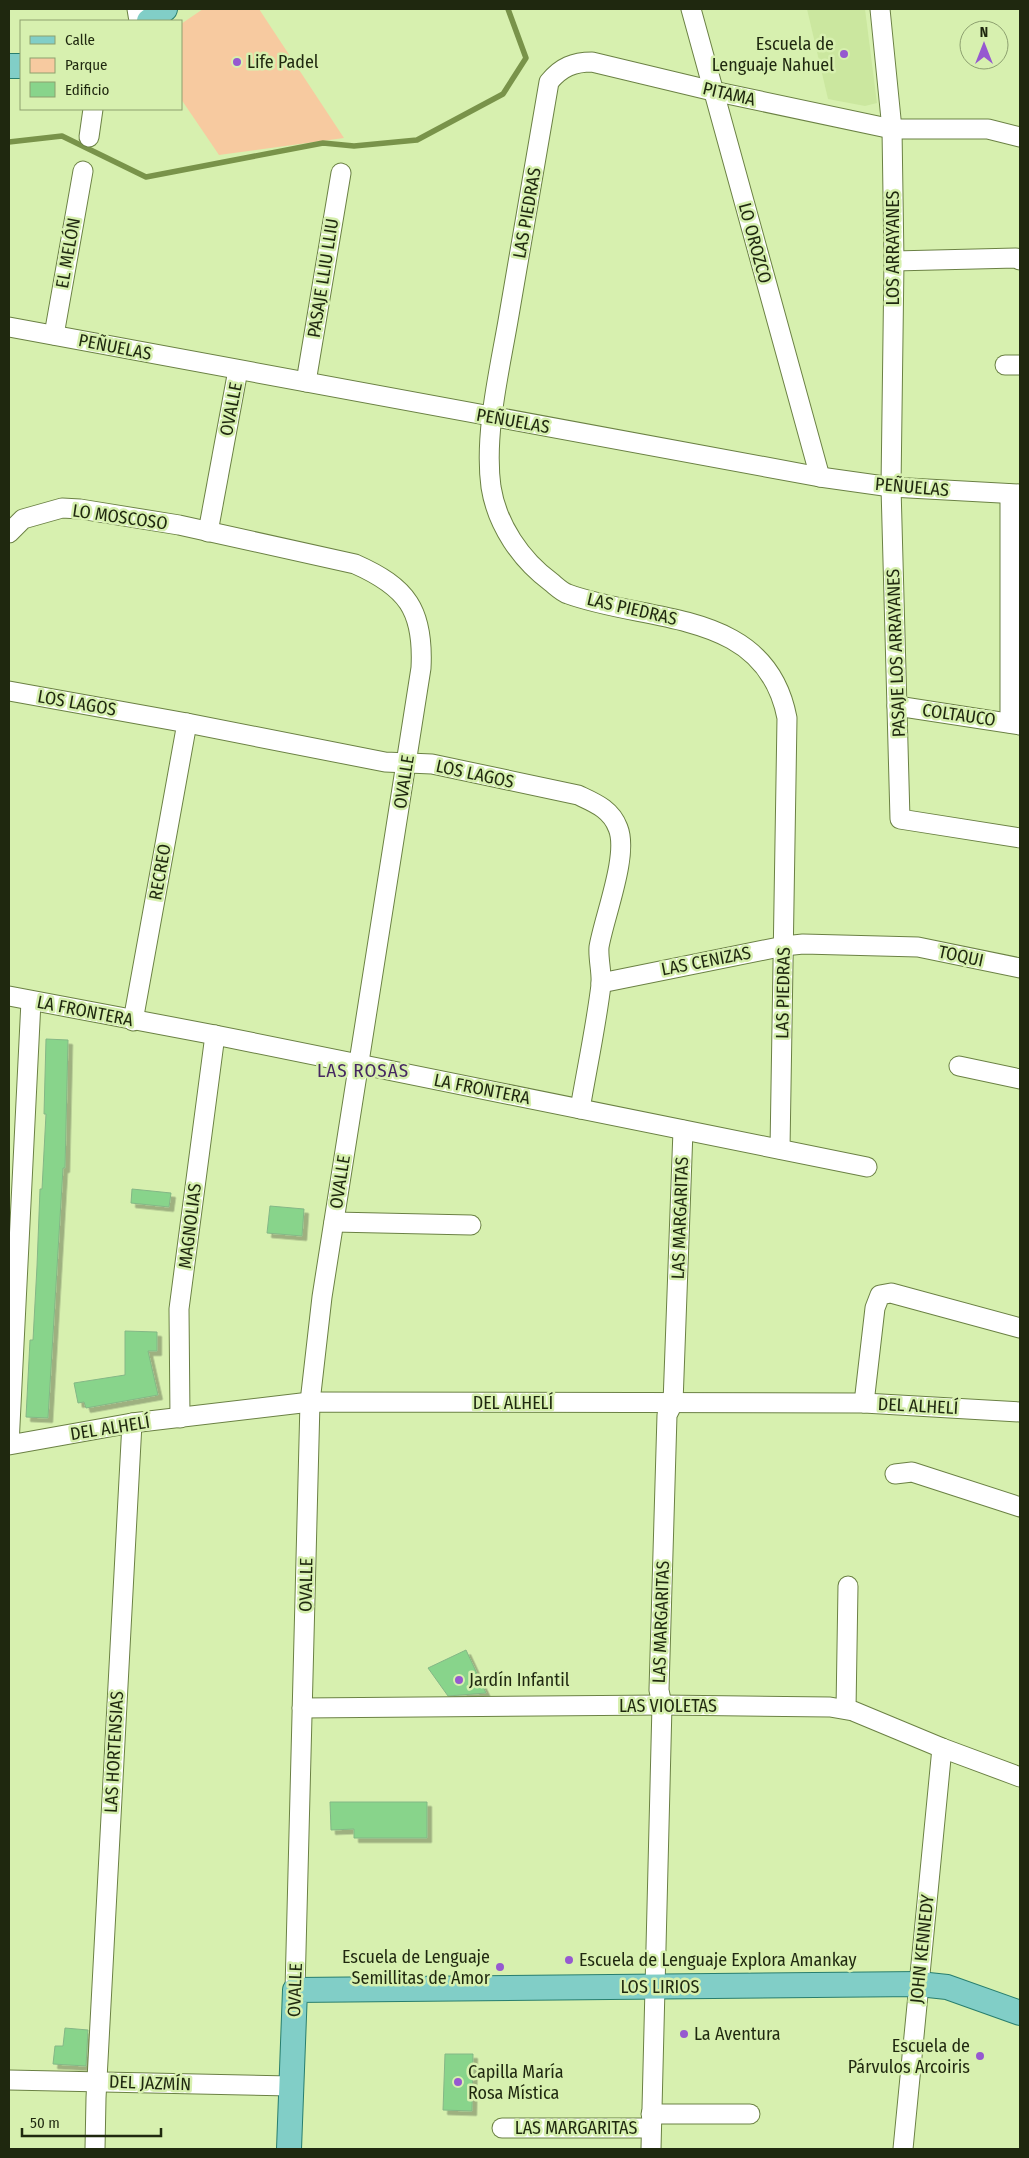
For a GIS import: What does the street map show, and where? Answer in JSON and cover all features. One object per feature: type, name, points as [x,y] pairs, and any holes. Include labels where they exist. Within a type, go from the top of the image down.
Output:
[{"type":"main road","points":[[150,20],[165,9]]},
{"type":"main road","name":"LOS LIRIOS","points":[[295,1990],[919,1984],[947,1987],[1020,2013]]},
{"type":"main road","name":"OVALLE","points":[[289,2149],[295,1990]]},
{"type":"street","name":"LO OROZCO","points":[[691,9],[820,477]]},
{"type":"street","name":"LOS ARRAYANES","points":[[880,9],[892,129],[894,261],[891,487]]},
{"type":"street","name":"PITAMA","points":[[566,66],[578,62],[592,62],[713,91],[892,129],[988,129],[1020,137]]},
{"type":"street","name":"LAS PIEDRAS","points":[[566,66],[556,73],[549,82],[491,417],[491,487],[499,516],[516,548],[541,575],[565,593],[697,624],[726,634],[751,651],[772,676],[783,696],[787,718],[780,1149]]},
{"type":"street","points":[[89,137],[93,110]]},
{"type":"street","name":"EL MELÓN","points":[[54,335],[83,171]]},
{"type":"street","name":"PASAJE LLIU LLIU","points":[[306,382],[341,173]]},
{"type":"street","points":[[894,261],[1016,258],[1020,260]]},
{"type":"street","name":"PEÑUELAS","points":[[9,327],[820,477],[891,487],[1015,494]]},
{"type":"street","name":"OVALLE","points":[[238,370],[208,532],[355,564],[375,573],[404,595],[414,611],[419,626],[422,650],[407,762],[357,1064],[322,1297],[310,1402],[295,1990]]},
{"type":"street","name":"PASAJE LOS ARRAYANES","points":[[891,487],[900,818],[1020,838]]},
{"type":"street","points":[[1015,494],[1015,724]]},
{"type":"street","name":"LO MOSCOSO","points":[[9,533],[23,519],[62,508],[105,513],[208,532]]},
{"type":"street","name":"LOS LAGOS","points":[[9,691],[187,723],[385,762],[432,764],[578,795],[609,812],[618,827],[622,840],[599,948],[601,982],[580,1109]]},
{"type":"street","name":"COLTAUCO","points":[[897,706],[1015,724]]},
{"type":"street","name":"RECREO","points":[[134,1021],[187,723]]},
{"type":"street","name":"LAS CENIZAS","points":[[601,982],[784,946],[902,945]]},
{"type":"street","name":"TOQUI","points":[[902,945],[1020,968]]},
{"type":"street","name":"LA FRONTERA","points":[[9,996],[134,1021],[214,1034],[867,1168]]},
{"type":"street","points":[[9,1445],[31,1001]]},
{"type":"street","name":"MAGNOLIAS","points":[[180,1418],[179,1309],[214,1034]]},
{"type":"street","points":[[959,1066],[1020,1079]]},
{"type":"street","name":"LAS MARGARITAS","points":[[651,2149],[662,1705],[659,1690],[667,1415],[673,1403],[683,1130]]},
{"type":"street","points":[[334,1222],[471,1225]]},
{"type":"street","points":[[864,1404],[875,1308],[880,1296],[891,1293],[1020,1328]]},
{"type":"street","name":"DEL ALHELÍ","points":[[9,1445],[132,1423],[310,1402],[864,1404],[1020,1412]]},
{"type":"street","name":"LAS HORTENSIAS","points":[[95,2149],[132,1423]]},
{"type":"street","points":[[894,1474],[912,1472],[1018,1505]]},
{"type":"street","points":[[846,1709],[848,1586]]},
{"type":"street","name":"LAS VIOLETAS","points":[[302,1708],[662,1705],[830,1707],[846,1709],[942,1748],[1019,1773]]},
{"type":"street","name":"JOHN KENNEDY","points":[[903,2149],[942,1748]]},
{"type":"street","name":"DEL JAZMÍN","points":[[9,2080],[291,2086]]},
{"type":"street","name":"LAS MARGARITAS","points":[[502,2128],[750,2114]]},
{"type":"shaded area","name":"Escuela de Lenguaje Nahuel","points":[[807,9],[865,9],[877,103],[865,106],[828,99]]},
{"type":"green space","name":"Life Padel","points":[[203,9],[259,9],[344,138],[219,155],[182,100],[182,23]]},
{"type":"building","points":[[46,1039],[68,1040],[65,1168],[63,1168],[48,1418],[26,1417],[30,1340],[33,1340],[40,1189],[42,1189],[46,1114],[44,1114]]},
{"type":"building","points":[[132,1189],[171,1193],[169,1207],[131,1203]]},
{"type":"building","points":[[270,1206],[304,1209],[302,1236],[267,1233]]},
{"type":"building","points":[[125,1331],[157,1332],[157,1351],[148,1351],[158,1395],[86,1408],[84,1402],[78,1403],[74,1383],[125,1375]]},
{"type":"building","name":"Jardín Infantil","points":[[466,1650],[486,1693],[448,1696],[428,1668]]},
{"type":"building","points":[[330,1802],[427,1802],[427,1838],[354,1838],[354,1829],[331,1830]]},
{"type":"building","points":[[65,2028],[88,2030],[86,2066],[53,2064],[55,2046],[63,2046]]},
{"type":"building","name":"Capilla María Rosa Mística","points":[[445,2054],[473,2054],[472,2111],[443,2110]]},
{"type":"waterway","points":[[9,142],[62,136],[146,177],[323,143],[354,146],[417,140],[503,94],[526,58],[508,9]]},
{"type":"place","name":"Escuela de Lenguaje Nahuel","points":[[844,54]]},
{"type":"place","name":"Life Padel","points":[[237,62]]},
{"type":"place","name":"Jardín Infantil","points":[[459,1680]]},
{"type":"place","name":"Escuela de Lenguaje Explora Amankay","points":[[569,1960]]},
{"type":"place","name":"Escuela de Lenguaje Semillitas de Amor","points":[[500,1967]]},
{"type":"place","name":"La Aventura","points":[[684,2034]]},
{"type":"place","name":"Escuela de Párvulos Arcoiris","points":[[980,2056]]},
{"type":"place","name":"Capilla María Rosa Mística","points":[[458,2082]]},
{"type":"district","name":"LAS ROSAS","points":[[363,1070]]}]
